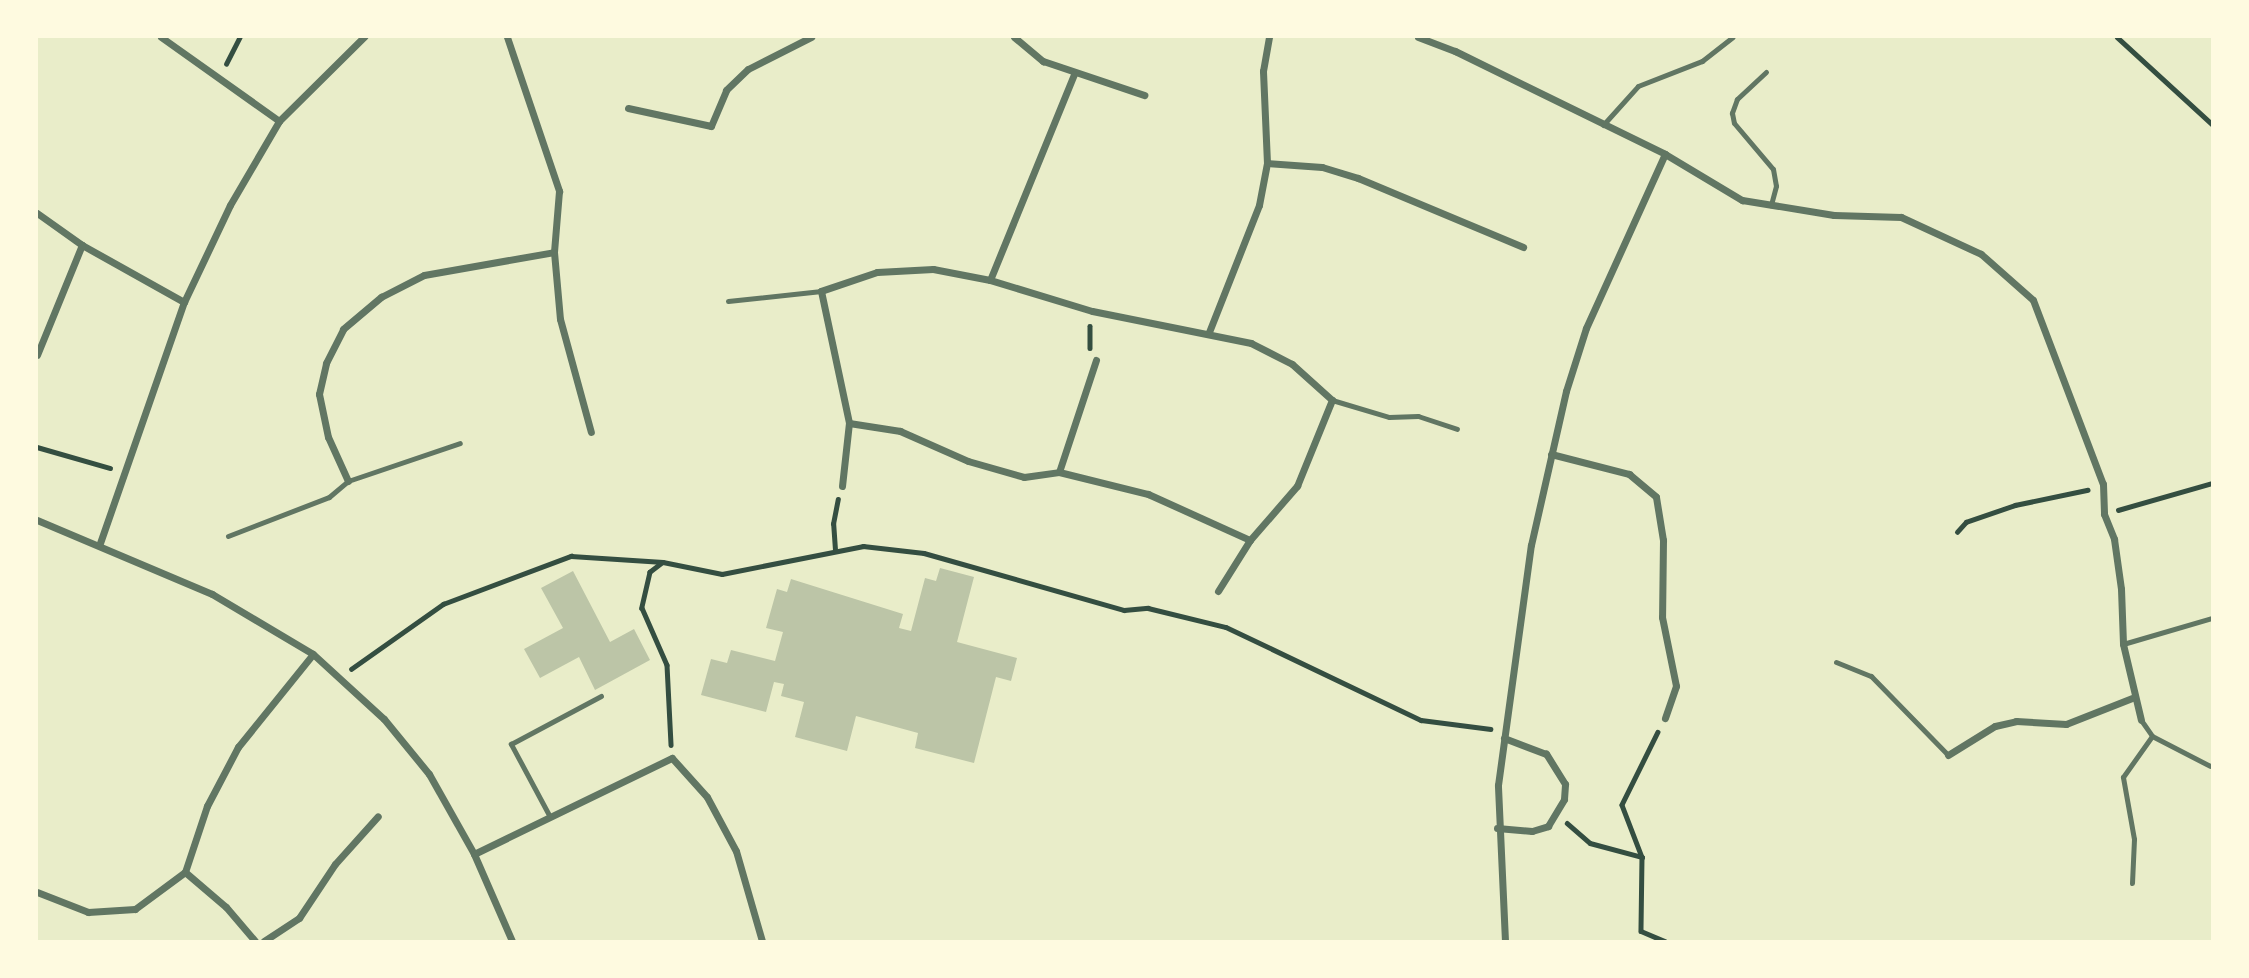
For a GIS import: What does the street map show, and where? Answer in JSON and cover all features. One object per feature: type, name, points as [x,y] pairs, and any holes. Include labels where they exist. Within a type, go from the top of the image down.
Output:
[{"type":"street","points":[[161,37],[220,76],[279,121]]},
{"type":"street","points":[[100,543],[184,302],[230,205],[279,121],[364,37]]},
{"type":"street","points":[[507,37],[559,191],[554,252],[561,319],[591,432]]},
{"type":"street","points":[[628,108],[711,126],[726,90],[748,69],[811,37]]},
{"type":"street","points":[[1014,37],[1043,61],[1074,74],[1144,95]]},
{"type":"street","points":[[1209,332],[1259,205],[1267,163],[1263,71],[1269,37]]},
{"type":"street","points":[[1418,37],[1455,51],[1665,154],[1742,200],[1834,215],[1901,217],[1982,254],[2033,300],[2103,484],[2104,514],[2114,538],[2123,644],[2132,698],[2141,720]]},
{"type":"street","points":[[990,280],[1074,74]]},
{"type":"street","points":[[1505,941],[1497,828],[1504,734],[1531,545],[1551,454],[1586,328],[1665,154]]},
{"type":"street","points":[[1267,163],[1322,167],[1358,178],[1523,247]]},
{"type":"street","points":[[37,213],[82,245],[184,302]]},
{"type":"street","points":[[37,355],[82,245]]},
{"type":"street","points":[[348,481],[328,437],[319,394],[326,363],[343,329],[382,297],[424,275],[554,252]]},
{"type":"street","points":[[842,486],[849,423],[821,291],[877,272],[907,269],[990,280],[1092,311],[1209,332],[1251,343],[1292,364],[1332,400],[1297,486],[1251,540],[1218,591]]},
{"type":"street","points":[[1059,472],[1096,360]]},
{"type":"street","points":[[849,423],[900,431],[968,461],[1024,477],[1059,472],[1148,494],[1251,540]]},
{"type":"street","points":[[1551,454],[1629,474],[1656,497],[1663,540],[1662,617],[1676,686],[1665,718]]},
{"type":"street","points":[[37,520],[100,543],[212,594],[313,654],[384,719],[429,774],[474,854],[512,941]]},
{"type":"street","points":[[37,892],[88,912],[135,909],[185,872],[207,806],[238,747],[313,654]]},
{"type":"street","points":[[1948,755],[1995,726],[2016,721],[2066,724],[2132,698]]},
{"type":"street","points":[[1497,828],[1532,831],[1548,826],[1564,799],[1566,784],[1546,754],[1504,734]]},
{"type":"street","points":[[474,854],[672,758],[707,797],[736,851],[762,941]]},
{"type":"street","points":[[264,941],[299,918],[335,864],[378,816]]},
{"type":"street","points":[[185,872],[226,907],[255,941]]},
{"type":"lane","points":[[1603,125],[1638,86],[1702,61],[1733,37]]},
{"type":"lane","points":[[1766,72],[1737,99],[1732,113],[1734,123],[1773,169],[1776,186],[1771,205]]},
{"type":"lane","points":[[728,301],[821,291]]},
{"type":"lane","points":[[1332,400],[1389,417],[1418,416],[1457,429]]},
{"type":"lane","points":[[228,536],[329,498],[348,481],[460,443]]},
{"type":"lane","points":[[2123,644],[2212,618]]},
{"type":"lane","points":[[1836,662],[1871,676],[1948,755]]},
{"type":"lane","points":[[549,816],[511,744],[601,696]]},
{"type":"lane","points":[[2141,720],[2152,736],[2210,766]]},
{"type":"lane","points":[[2132,883],[2134,839],[2123,777],[2152,736]]},
{"type":"path","points":[[220,76],[240,37]]},
{"type":"path","points":[[2117,37],[2212,124]]},
{"type":"path","points":[[1092,311],[1087,342],[1096,360]]},
{"type":"path","points":[[37,447],[125,471]]},
{"type":"path","points":[[2104,514],[2212,483]]},
{"type":"path","points":[[1957,532],[1965,522],[2061,499],[2103,484]]},
{"type":"path","points":[[835,550],[833,524],[842,486]]},
{"type":"path","points":[[339,678],[371,651],[443,604],[500,580],[571,556],[663,562],[722,574],[863,546],[924,553],[1124,610],[1147,608],[1226,627],[1421,720],[1504,734]]},
{"type":"path","points":[[663,562],[650,572],[642,608],[667,665],[672,758]]},
{"type":"path","points":[[1665,718],[1622,805],[1642,857],[1641,931],[1665,941]]},
{"type":"path","points":[[1556,813],[1590,843],[1642,857]]},
{"type":"building","points":[[940,568],[974,577],[957,642],[1017,658],[1011,681],[996,677],[974,763],[915,748],[918,733],[856,716],[847,751],[795,737],[804,702],[781,696],[784,684],[774,682],[766,712],[701,695],[711,659],[727,663],[731,650],[775,661],[783,632],[766,628],[777,589],[787,592],[791,579],[903,614],[899,628],[911,631],[925,578],[936,581]]},
{"type":"building","points":[[573,571],[610,642],[634,629],[650,660],[595,690],[579,657],[540,678],[524,649],[563,628],[541,588]]}]
